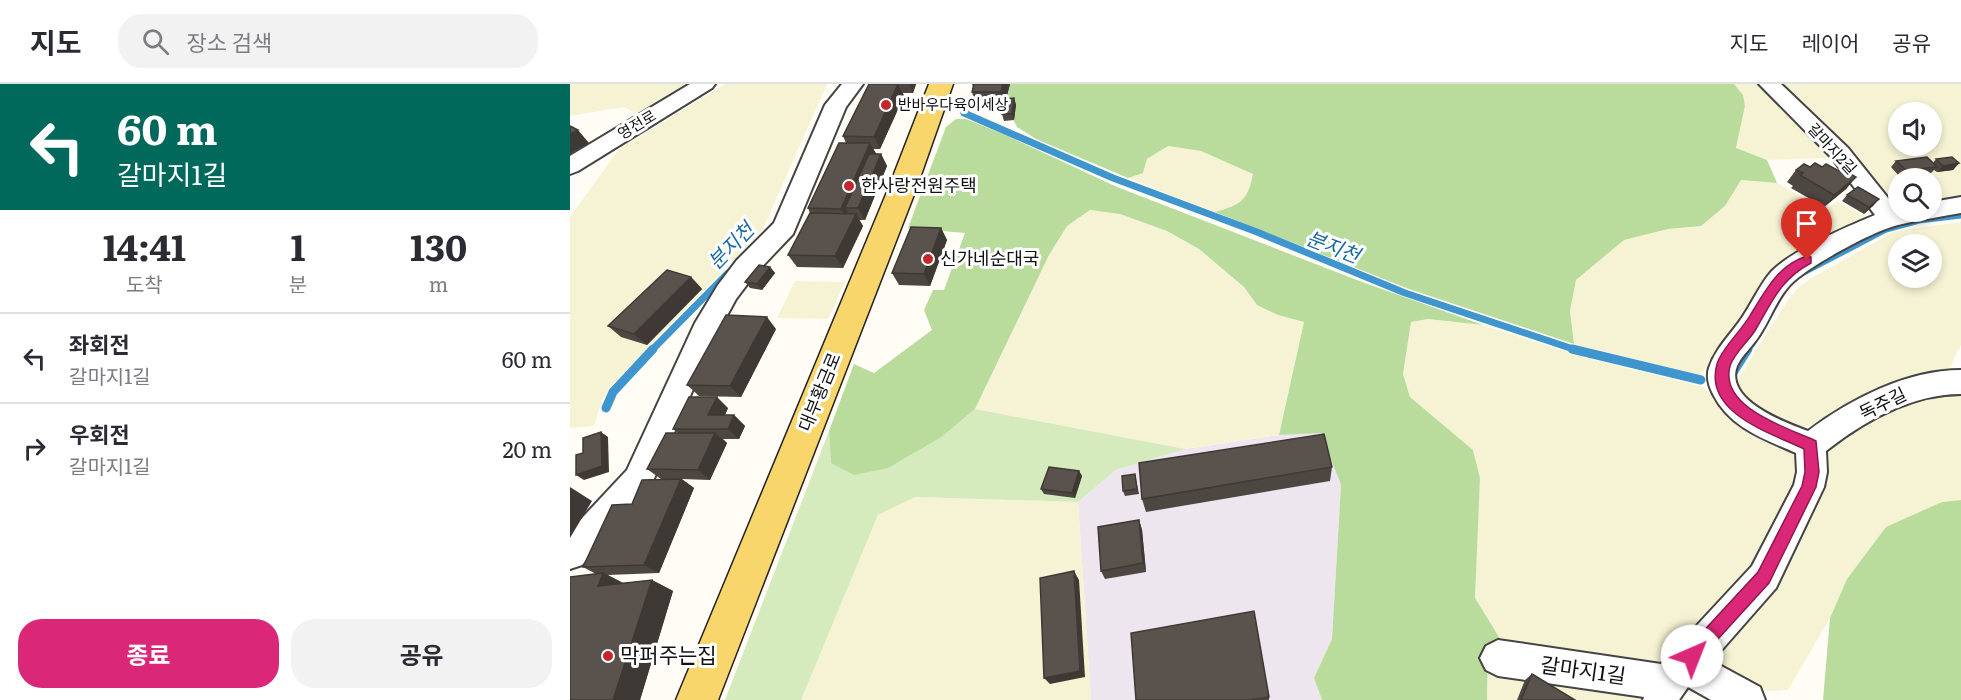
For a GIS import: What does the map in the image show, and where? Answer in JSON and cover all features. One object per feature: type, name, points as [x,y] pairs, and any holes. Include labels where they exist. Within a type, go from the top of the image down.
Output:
[{"type":"main road","name":"대부황금로","points":[[697,700],[901,192],[941,84]]},
{"type":"street","name":"영전로","points":[[570,166],[705,84]]},
{"type":"street","points":[[570,554],[638,480],[705,330],[727,292],[746,267],[784,228],[836,105],[853,84]]},
{"type":"street","name":"갈마지2길","points":[[1770,84],[1840,153],[1888,215]]},
{"type":"street","points":[[1942,209],[1961,206]]},
{"type":"street","points":[[1671,683],[1764,578],[1809,487],[1812,472],[1811,446],[1746,415],[1733,402],[1722,383],[1724,363],[1750,328],[1774,286],[1789,269],[1888,219]]},
{"type":"street","name":"독주길","points":[[1811,446],[1824,434],[1902,394],[1925,385],[1961,382]]},
{"type":"street","name":"갈마지1길","points":[[1498,658],[1671,683],[1735,696]]},
{"type":"shaded area","points":[[570,84],[692,84],[640,116],[624,107],[570,116]]},
{"type":"shaded area","points":[[725,84],[827,84],[762,231],[614,383],[602,400],[594,426],[570,428],[570,217],[619,149]]},
{"type":"shaded area","points":[[1734,84],[1765,84],[1832,154],[1826,158],[1767,160],[1736,148],[1745,106],[1743,95]]},
{"type":"shaded area","points":[[1775,84],[1961,84],[1961,199],[1942,202],[1942,168],[1888,168],[1888,201]]},
{"type":"shaded area","points":[[1168,146],[1201,151],[1253,174],[1250,191],[1237,206],[1215,212],[1128,178],[1143,173],[1147,159]]},
{"type":"shaded area","points":[[1741,180],[1777,183],[1825,211],[1837,201],[1871,220],[1768,282],[1700,375],[1574,344],[1570,311],[1576,280],[1624,240],[1668,229],[1701,226],[1725,206]]},
{"type":"shaded area","points":[[1089,210],[1120,214],[1167,231],[1199,249],[1244,287],[1257,305],[1278,315],[1304,322],[1279,435],[1185,449],[975,409],[1049,255],[1067,225]]},
{"type":"shaded area","points":[[1961,222],[1961,345],[1947,373],[1912,377],[1822,422],[1801,428],[1782,422],[1745,402],[1735,384],[1786,303],[1798,288],[1810,279],[1888,235],[1888,288],[1942,288],[1942,234],[1890,234],[1895,231]]},
{"type":"shaded area","points":[[795,281],[845,282],[828,319],[777,318]]},
{"type":"shaded area","points":[[1428,319],[1483,325],[1586,358],[1703,387],[1739,420],[1793,451],[1801,463],[1803,476],[1752,577],[1658,673],[1507,650],[1475,598],[1480,478],[1473,450],[1410,397],[1403,374],[1411,322]]},
{"type":"shaded area","points":[[1961,389],[1961,500],[1941,502],[1847,579],[1830,618],[1788,690],[1769,691],[1744,682],[1719,666],[1717,654],[1825,457],[1828,446],[1840,436],[1926,392]]},
{"type":"shaded area","points":[[1321,432],[1341,485],[1332,639],[1314,678],[1322,700],[1091,700],[1078,502],[1116,470],[1185,449],[1279,435]]},
{"type":"shaded area","points":[[915,497],[1078,502],[1091,700],[801,700],[878,515]]},
{"type":"shaded area","points":[[1488,667],[1639,689],[1652,700],[1487,700]]},
{"type":"green space","points":[[1010,84],[1734,84],[1743,95],[1745,106],[1736,148],[1767,160],[1777,183],[1741,180],[1725,206],[1701,226],[1668,229],[1624,240],[1576,280],[1570,311],[1574,344],[1409,289],[1215,212],[1231,207],[1242,200],[1253,174],[1201,151],[1168,146],[1147,159],[1143,173],[1128,178],[1036,139],[1017,127],[1005,104]]},
{"type":"green space","points":[[956,119],[966,119],[1003,134],[1117,187],[1362,282],[1483,325],[1428,319],[1411,322],[1403,374],[1410,397],[1473,450],[1480,478],[1475,598],[1507,650],[1488,648],[1487,700],[1322,700],[1314,678],[1332,639],[1341,485],[1321,433],[1279,435],[1304,322],[1278,315],[1257,305],[1244,287],[1199,249],[1167,231],[1120,214],[1090,210],[1067,226],[1049,255],[975,409],[943,436],[888,468],[854,475],[831,463],[829,431],[854,364],[874,373],[932,330],[924,310],[933,290],[944,290],[965,233],[908,228],[946,127]]},
{"type":"green space","points":[[975,409],[1185,449],[1116,470],[1078,502],[915,497],[878,515],[801,700],[725,700],[829,431],[831,463],[943,436]]},
{"type":"green space","points":[[1961,500],[1961,700],[1823,700],[1830,618],[1847,579],[1886,527],[1942,502]]},
{"type":"building","points":[[869,84],[898,84],[874,137],[843,136]]},
{"type":"building","points":[[974,84],[1003,84],[1001,92],[972,92]]},
{"type":"building","points":[[1014,98],[1012,114],[1002,114],[1004,99]]},
{"type":"building","points":[[570,126],[578,130],[570,134]]},
{"type":"building","points":[[839,143],[870,143],[841,209],[808,208]]},
{"type":"building","points":[[869,154],[881,154],[858,208],[845,208]]},
{"type":"building","points":[[1927,157],[1937,167],[1904,168],[1896,161]]},
{"type":"building","points":[[1952,157],[1959,163],[1943,166],[1936,159]]},
{"type":"building","points":[[1815,163],[1822,167],[1826,164],[1839,171],[1842,169],[1856,177],[1834,195],[1800,175],[1803,173],[1796,170],[1804,164],[1810,167]]},
{"type":"building","points":[[1858,187],[1879,199],[1869,207],[1847,195]]},
{"type":"building","points":[[810,213],[856,214],[835,256],[788,255]]},
{"type":"building","points":[[911,227],[941,228],[924,274],[892,273]]},
{"type":"building","points":[[759,265],[770,267],[757,284],[745,282]]},
{"type":"building","points":[[667,270],[691,277],[634,334],[608,326]]},
{"type":"building","points":[[726,315],[767,317],[730,386],[687,385]]},
{"type":"building","points":[[689,397],[717,397],[708,415],[734,415],[728,429],[673,429]]},
{"type":"building","points":[[601,432],[602,466],[576,475],[576,455],[583,453],[583,438]]},
{"type":"building","points":[[666,433],[715,433],[698,470],[647,469]]},
{"type":"building","points":[[1324,434],[1332,467],[1142,499],[1139,463]]},
{"type":"building","points":[[1049,467],[1079,471],[1072,493],[1041,489]]},
{"type":"building","points":[[1135,474],[1137,489],[1123,491],[1122,476]]},
{"type":"building","points":[[681,479],[644,565],[583,567],[612,505],[632,504],[642,480]]},
{"type":"building","points":[[1139,520],[1143,563],[1101,571],[1098,527]]},
{"type":"building","points":[[1074,571],[1080,671],[1044,678],[1040,578]]},
{"type":"building","points":[[603,573],[598,586],[652,580],[613,700],[570,700],[570,577]]},
{"type":"building","points":[[1254,611],[1269,697],[1251,700],[1136,700],[1131,633]]},
{"type":"building","points":[[1532,674],[1575,700],[1521,700]]},
{"type":"waterway","name":"분지천","points":[[964,113],[1113,178],[1257,232],[1405,293],[1576,350]]},
{"type":"waterway","name":"분지천","points":[[1798,275],[1886,229],[1919,220],[1961,215]]},
{"type":"waterway","name":"분지천","points":[[652,350],[728,273]]},
{"type":"waterway","name":"분지천","points":[[1747,350],[1753,342]]},
{"type":"waterway","name":"분지천","points":[[606,408],[613,392],[653,349]]},
{"type":"waterway","name":"분지천","points":[[1732,374],[1748,349]]},
{"type":"waterway","name":"분지천","points":[[1576,350],[1701,380]]},
{"type":"place","name":"반바우다육이세상","points":[[886,105]]},
{"type":"place","name":"한사랑전원주택","points":[[849,186]]},
{"type":"place","name":"신가네순대국","points":[[928,259]]},
{"type":"place","name":"막퍼주는집","points":[[608,656]]},
{"type":"route","points":[[1692,656],[1764,578],[1809,487],[1812,472],[1811,446],[1746,415],[1725,392],[1722,383],[1724,363],[1750,328],[1774,286],[1789,269],[1807,260]]}]
